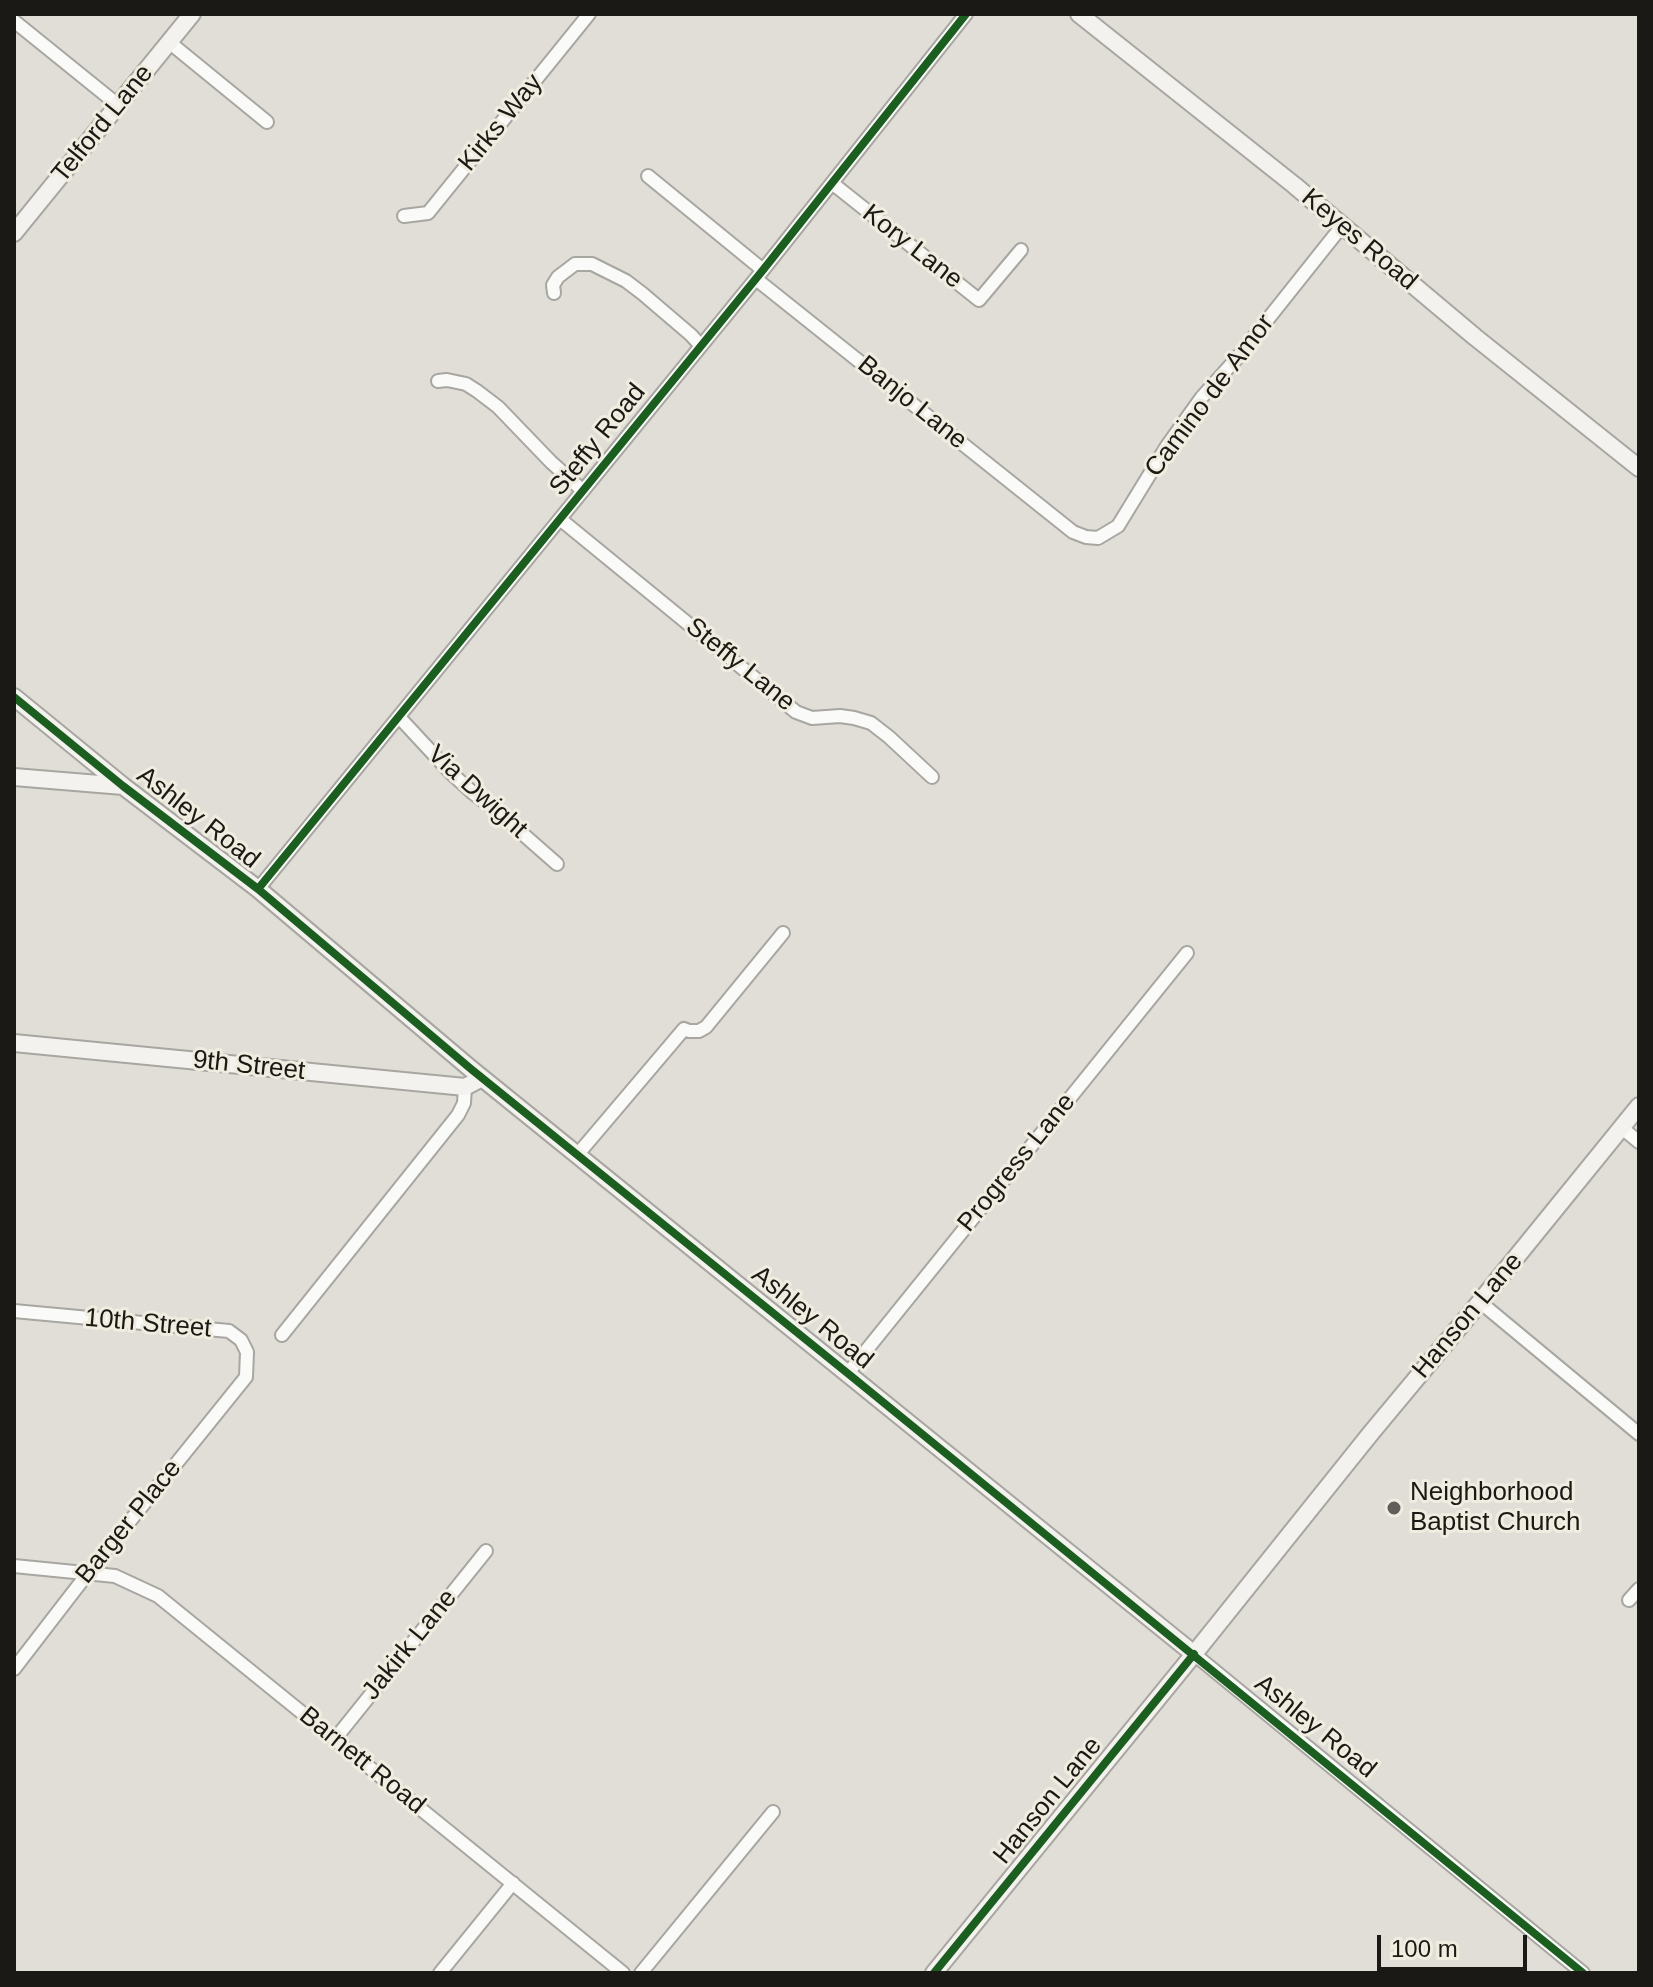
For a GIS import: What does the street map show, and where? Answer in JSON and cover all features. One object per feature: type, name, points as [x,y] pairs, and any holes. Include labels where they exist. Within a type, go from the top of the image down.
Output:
[{"type":"street","name":"Telford Lane","points":[[14,233],[192,14]]},
{"type":"street","name":"Kirks Way","points":[[404,216],[428,213],[589,14]]},
{"type":"street","name":"Steffy Road","points":[[258,889],[760,274],[966,14]]},
{"type":"street","name":"Keyes Road","points":[[1079,14],[1294,185],[1475,337],[1639,468]]},
{"type":"street","points":[[14,21],[118,105]]},
{"type":"street","points":[[169,42],[267,122]]},
{"type":"street","name":"Banjo Lane","points":[[648,176],[760,274],[1068,527]]},
{"type":"street","name":"Kory Lane","points":[[832,183],[979,300],[1021,250]]},
{"type":"street","name":"Camino de Amor","points":[[1068,527],[1086,537],[1098,538],[1118,526],[1167,446],[1202,397],[1342,226]]},
{"type":"street","points":[[554,293],[553,285],[566,270],[575,264],[592,264],[626,281],[701,346]]},
{"type":"street","points":[[438,381],[466,384],[477,391],[498,407],[583,491]]},
{"type":"street","name":"Steffy Lane","points":[[560,519],[796,712],[812,718],[840,716],[871,723],[932,777]]},
{"type":"street","name":"Ashley Road","points":[[14,697],[123,786],[258,889],[482,1078],[1583,1973]]},
{"type":"street","name":"Via Dwight","points":[[399,717],[451,773],[557,864]]},
{"type":"street","points":[[14,777],[123,786]]},
{"type":"street","points":[[578,1154],[684,1029],[699,1031],[706,1027],[783,933]]},
{"type":"street","name":"Progress Lane","points":[[848,1373],[1187,953]]},
{"type":"street","name":"9th Street","points":[[14,1043],[465,1087]]},
{"type":"street","points":[[282,1335],[458,1115],[464,1103],[465,1087],[482,1078]]},
{"type":"street","name":"Hanson Lane","points":[[934,1973],[1361,1444],[1639,1106]]},
{"type":"street","points":[[1622,1128],[1639,1142]]},
{"type":"street","points":[[1480,1302],[1639,1434]]},
{"type":"street","name":"10th Street","points":[[14,1311],[229,1331],[241,1340],[247,1352],[246,1377]]},
{"type":"street","name":"Barger Place","points":[[14,1669],[246,1377]]},
{"type":"street","name":"Jakirk Lane","points":[[335,1739],[486,1551]]},
{"type":"street","name":"Barnett Road","points":[[14,1566],[115,1576],[158,1596],[623,1973]]},
{"type":"street","points":[[1629,1600],[1639,1589]]},
{"type":"street","points":[[641,1973],[773,1812]]},
{"type":"street","points":[[440,1973],[513,1883]]},
{"type":"cycle path","points":[[258,889],[763,270],[966,14]]},
{"type":"cycle path","points":[[14,697],[123,786],[258,889],[471,1069],[1583,1973]]},
{"type":"cycle path","points":[[934,1973],[1194,1654]]},
{"type":"place","name":"Neighborhood Baptist Church","points":[[1394,1508]]}]
